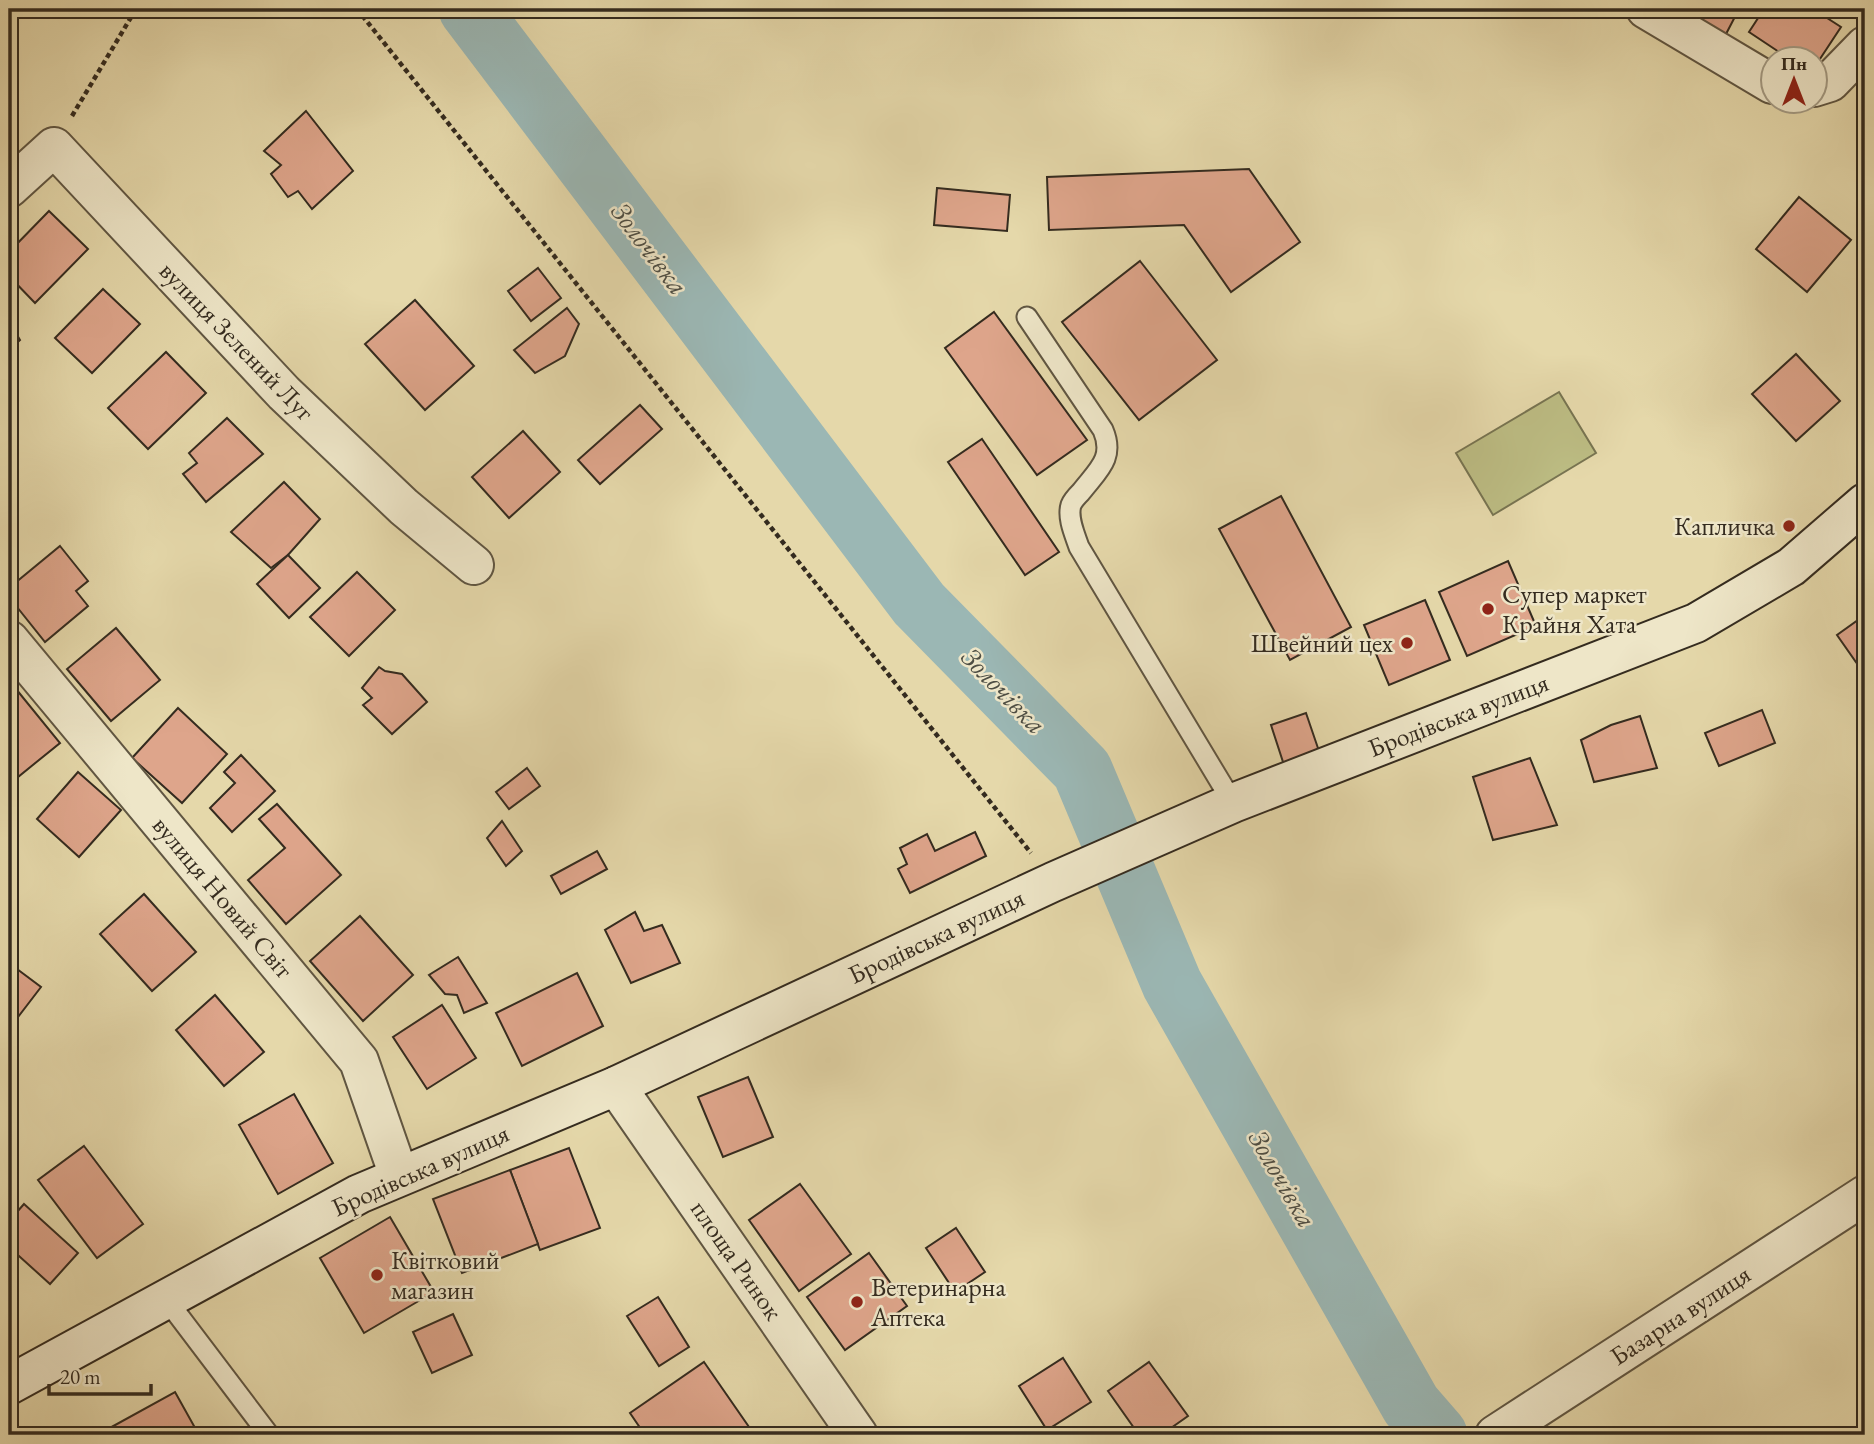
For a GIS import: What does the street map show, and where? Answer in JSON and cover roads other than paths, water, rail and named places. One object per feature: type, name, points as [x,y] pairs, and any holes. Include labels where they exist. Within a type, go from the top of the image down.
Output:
[{"type":"street","points":[[1646,9],[1758,75]]},
{"type":"street","points":[[1828,83],[1865,46]]},
{"type":"street","name":"вулиця Зелений Луг","points":[[9,188],[54,147],[284,393],[404,507],[474,565]]},
{"type":"street","name":"Бродівська вулиця","points":[[9,1385],[359,1194],[616,1086],[1053,881],[1219,810],[1696,623],[1791,567],[1865,503]]},
{"type":"street","name":"вулиця Новий Світ","points":[[9,640],[359,1061],[399,1176]]},
{"type":"street","name":"площа Ринок","points":[[616,1086],[858,1435]]},
{"type":"street","name":"Базарна вулиця","points":[[1510,1425],[1865,1195]]},
{"type":"lane","points":[[1027,317],[1109,443],[1103,464],[1072,504],[1070,517],[1079,547],[1219,810]]},
{"type":"lane","points":[[166,1299],[269,1435]]},
{"type":"waterway","name":"Золочівка","points":[[469,9],[919,604],[1082,770],[1172,984],[1411,1405],[1437,1435]]},
{"type":"place","name":"Капличка","points":[[1789,526]]},
{"type":"place","name":"Супер маркет Крайня Хата","points":[[1488,609]]},
{"type":"place","name":"Швейний цех","points":[[1407,643]]},
{"type":"place","name":"Квітковий магазин","points":[[377,1275]]},
{"type":"place","name":"Ветеринарна Аптека","points":[[857,1302]]}]
